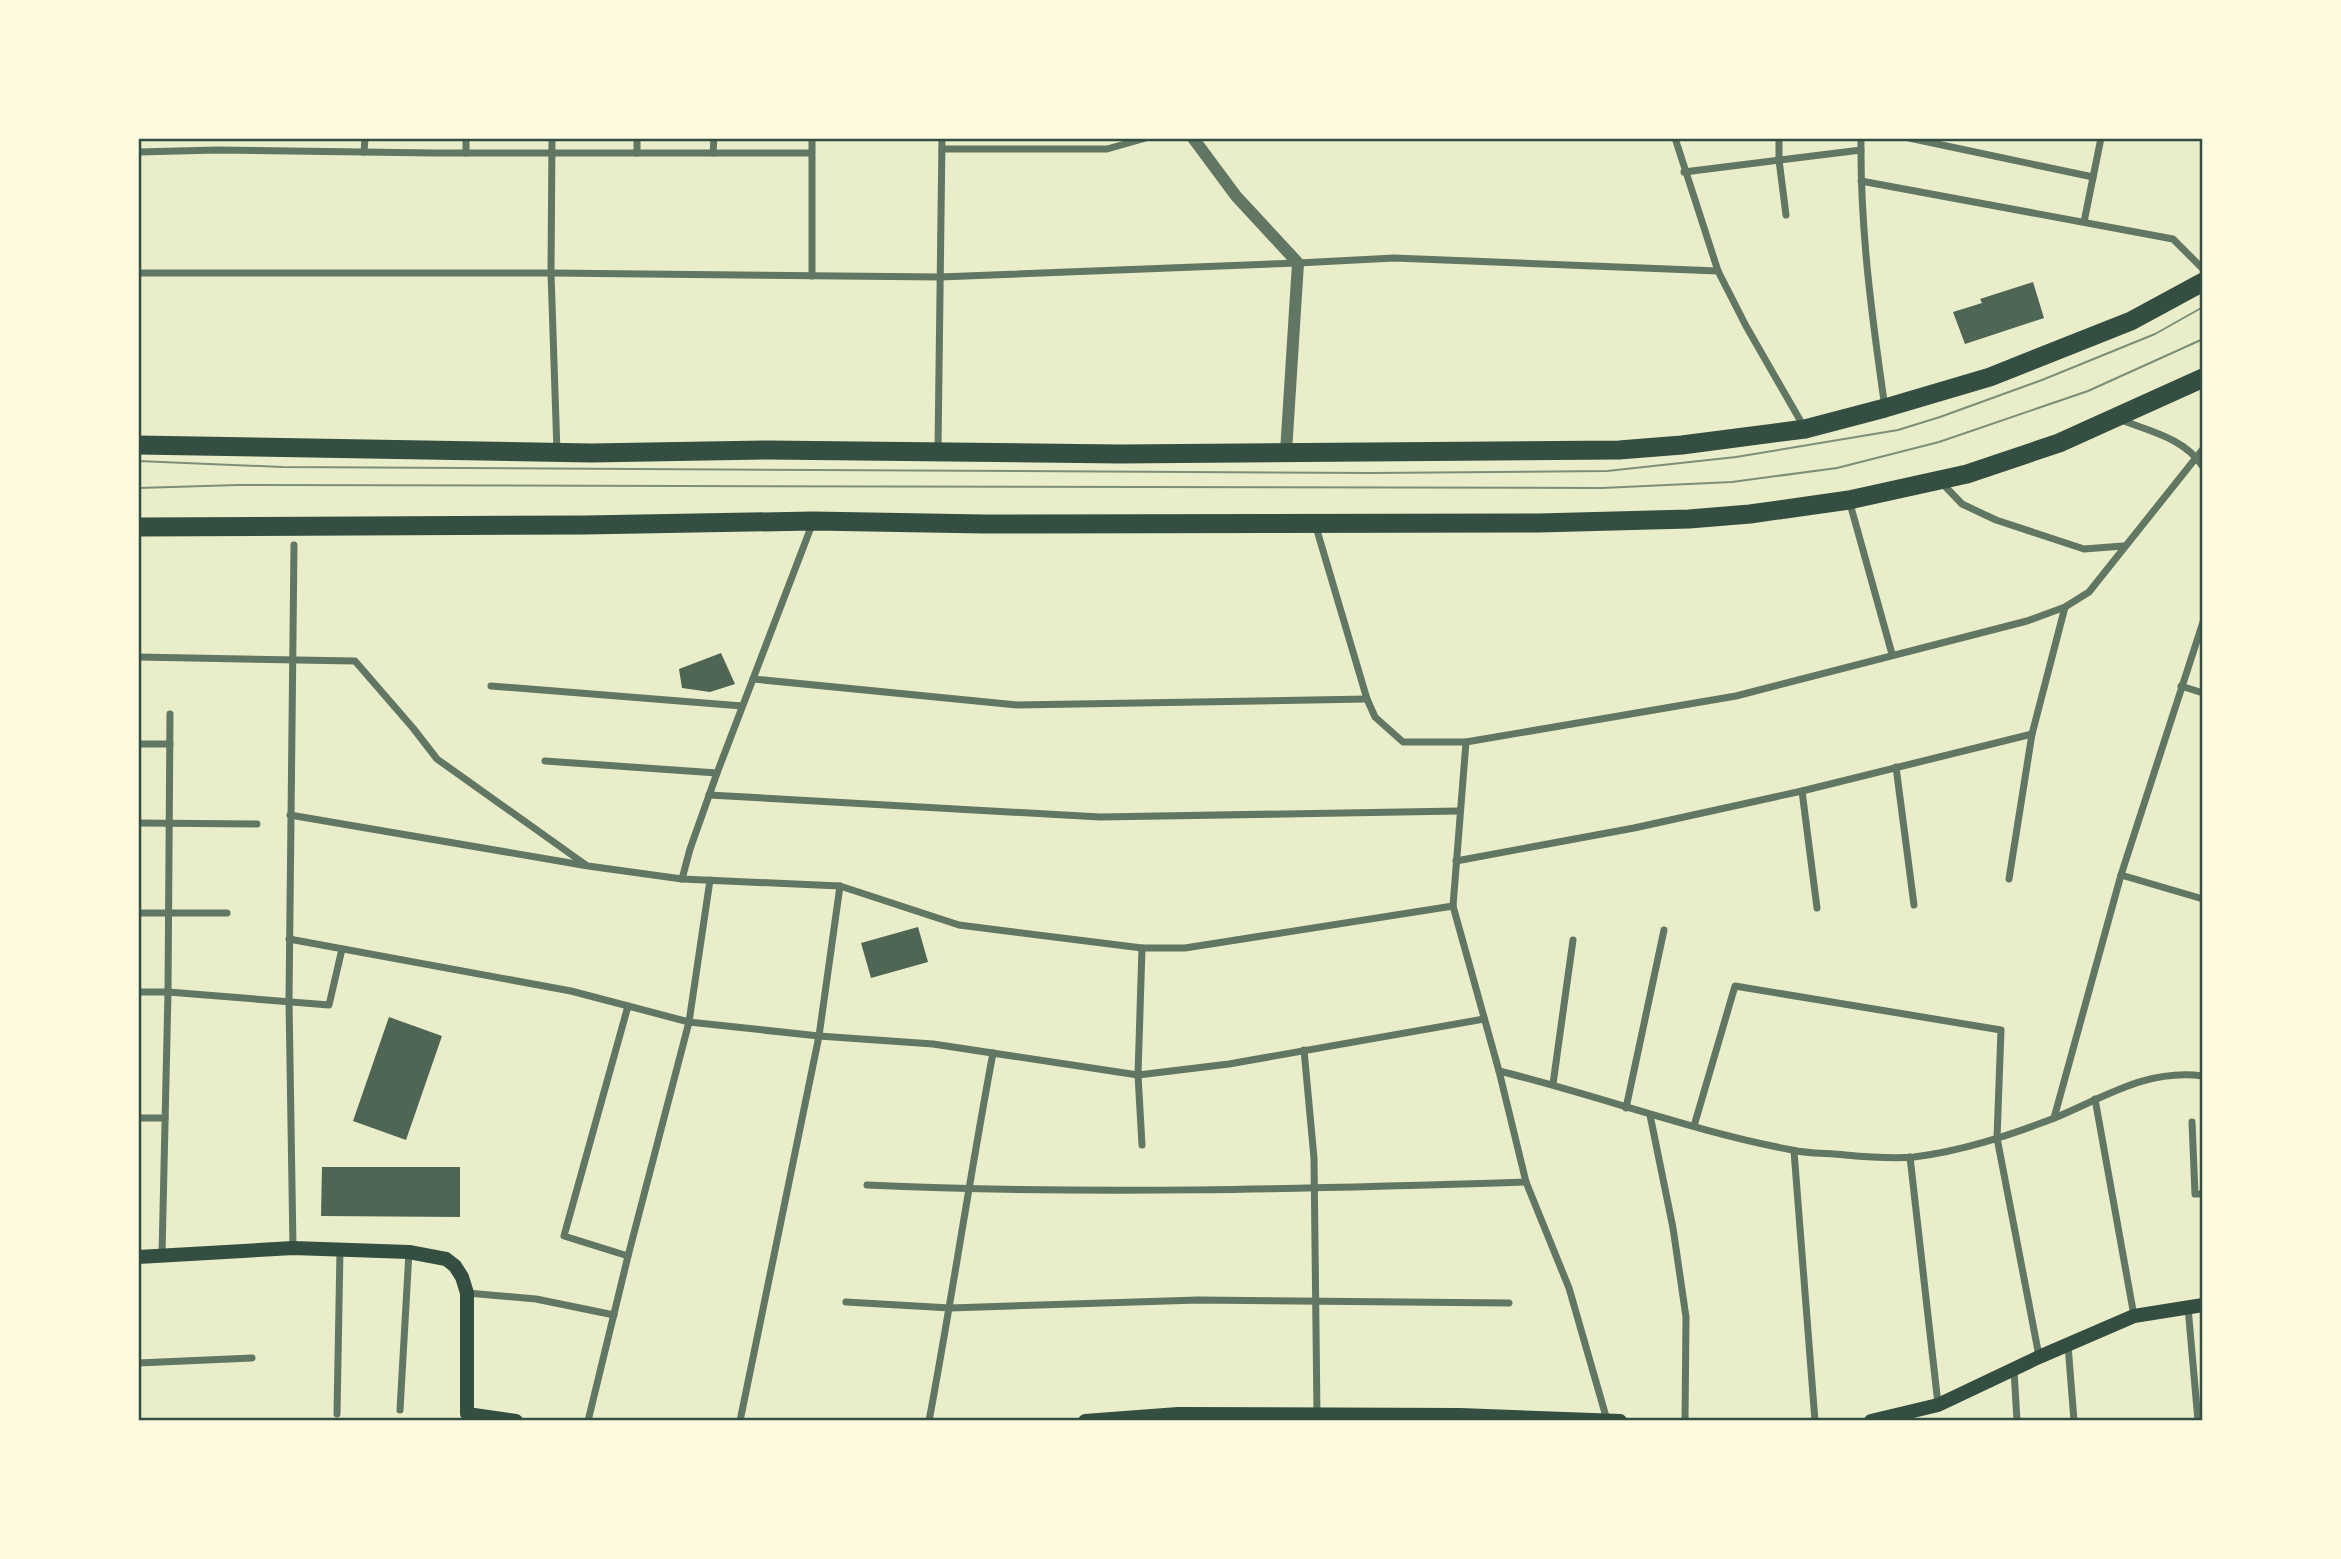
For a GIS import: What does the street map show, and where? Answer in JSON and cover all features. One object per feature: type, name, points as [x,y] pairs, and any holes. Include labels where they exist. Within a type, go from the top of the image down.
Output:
[{"type":"highway","points":[[138,445],[558,453],[768,450],[1619,450],[1709,442],[1805,429],[1885,408],[1990,376],[2131,321],[2203,282]]},
{"type":"highway","points":[[138,527],[813,521],[984,524],[1626,522],[1750,514],[1849,500],[1941,481],[2022,457],[2117,418],[2203,378]]},
{"type":"main road","points":[[138,1257],[293,1248],[409,1252],[446,1259],[462,1277],[467,1293],[464,1418],[516,1421]]},
{"type":"main road","points":[[1871,1421],[1938,1405],[2134,1316],[2195,1306]]},
{"type":"main road","points":[[1084,1421],[1178,1413],[1275,1417],[1317,1414],[1614,1420]]},
{"type":"street","points":[[364,152],[365,138]]},
{"type":"street","points":[[466,138],[466,153]]},
{"type":"street","points":[[552,138],[551,273],[558,453]]},
{"type":"street","points":[[637,138],[637,153]]},
{"type":"street","points":[[713,153],[714,138]]},
{"type":"street","points":[[812,138],[812,276]]},
{"type":"street","points":[[938,452],[942,138]]},
{"type":"street","points":[[942,149],[1107,149],[1146,138]]},
{"type":"street","points":[[1193,138],[1236,196],[1298,264],[1286,452]]},
{"type":"street","points":[[1675,138],[1718,271],[1805,429]]},
{"type":"street","points":[[1779,138],[1786,215]]},
{"type":"street","points":[[1861,138],[1861,181],[1869,297],[1885,408]]},
{"type":"street","points":[[1909,138],[2093,177]]},
{"type":"street","points":[[2084,222],[2101,138]]},
{"type":"street","points":[[138,152],[217,150],[811,153]]},
{"type":"street","points":[[1684,172],[1861,150]]},
{"type":"street","points":[[1861,181],[2173,239],[2203,269]]},
{"type":"street","points":[[138,273],[940,277],[1394,258],[1718,271]]},
{"type":"street","points":[[2117,418],[2182,444],[2197,457],[2203,467]]},
{"type":"street","points":[[1315,523],[1367,699],[1375,717],[1402,742],[1466,742],[1736,696],[2026,621],[2065,607],[2089,592],[2203,449]]},
{"type":"street","points":[[1941,481],[1962,504],[1996,520],[2084,549],[2123,546]]},
{"type":"street","points":[[1849,500],[1892,654]]},
{"type":"street","points":[[682,879],[709,796],[813,521]]},
{"type":"street","points":[[293,1248],[289,939],[294,545]]},
{"type":"street","points":[[2009,879],[2032,734],[2065,607]]},
{"type":"street","points":[[2054,1118],[2121,875],[2203,622]]},
{"type":"street","points":[[138,657],[355,661],[437,759],[588,866]]},
{"type":"street","points":[[753,680],[1017,705],[1367,699]]},
{"type":"street","points":[[491,686],[742,706]]},
{"type":"street","points":[[2181,686],[2203,693]]},
{"type":"street","points":[[162,1256],[170,714]]},
{"type":"street","points":[[1456,861],[1634,828],[1802,791],[2032,734]]},
{"type":"street","points":[[1466,742],[1453,906],[1499,1071],[1526,1182],[1569,1288],[1614,1420]]},
{"type":"street","points":[[138,744],[170,744]]},
{"type":"street","points":[[545,761],[718,773]]},
{"type":"street","points":[[1896,767],[1914,905]]},
{"type":"street","points":[[1802,791],[1818,908]]},
{"type":"street","points":[[709,796],[1100,817],[1459,811]]},
{"type":"street","points":[[290,815],[588,866],[682,879],[840,886],[959,925],[1142,948],[1185,948],[1453,906]]},
{"type":"street","points":[[138,823],[257,824]]},
{"type":"street","points":[[2121,875],[2203,899]]},
{"type":"street","points":[[588,1421],[689,1022],[710,880]]},
{"type":"street","points":[[740,1421],[819,1037],[840,886]]},
{"type":"street","points":[[138,913],[227,913]]},
{"type":"street","points":[[1626,1108],[1664,930]]},
{"type":"street","points":[[289,939],[571,990],[689,1022],[819,1037],[933,1044],[1138,1074],[1229,1064],[1484,1019]]},
{"type":"street","points":[[1553,1084],[1573,940]]},
{"type":"street","points":[[1142,948],[1138,1074],[1142,1144]]},
{"type":"street","points":[[138,992],[329,1004],[342,949]]},
{"type":"street","points":[[1694,1126],[1735,986],[2001,1030],[1997,1139],[2039,1357]]},
{"type":"street","points":[[628,1006],[564,1236],[628,1256]]},
{"type":"street","points":[[1304,1050],[1314,1158],[1317,1414]]},
{"type":"street","points":[[929,1421],[950,1308],[967,1189],[993,1053]]},
{"type":"street","points":[[1499,1071],[1553,1084],[1650,1115],[1794,1151],[1871,1157],[1910,1157],[1954,1151],[2054,1118],[2139,1080],[2188,1073],[2203,1076]]},
{"type":"street","points":[[2095,1099],[2134,1316]]},
{"type":"street","points":[[1650,1115],[1673,1228],[1686,1317],[1685,1421]]},
{"type":"street","points":[[138,1118],[165,1118]]},
{"type":"street","points":[[2192,1122],[2195,1194],[2203,1194]]},
{"type":"street","points":[[1794,1151],[1815,1421]]},
{"type":"street","points":[[1910,1157],[1938,1405]]},
{"type":"street","points":[[867,1185],[967,1189],[1315,1188],[1526,1182]]},
{"type":"street","points":[[337,1414],[340,1249]]},
{"type":"street","points":[[400,1410],[409,1252]]},
{"type":"street","points":[[467,1293],[536,1299],[614,1315]]},
{"type":"street","points":[[846,1302],[950,1308],[1198,1300],[1509,1303]]},
{"type":"street","points":[[2195,1306],[2198,1421]]},
{"type":"street","points":[[2067,1345],[2074,1421]]},
{"type":"street","points":[[138,1363],[252,1358]]},
{"type":"street","points":[[2014,1369],[2017,1421]]},
{"type":"building","points":[[2033,282],[2044,318],[1965,344],[1953,312],[1982,303],[1980,299]]},
{"type":"building","points":[[721,653],[735,684],[710,692],[682,688],[679,669]]},
{"type":"building","points":[[918,927],[928,962],[871,978],[861,943]]},
{"type":"building","points":[[389,1017],[442,1036],[406,1140],[353,1121]]},
{"type":"building","points":[[322,1167],[460,1167],[460,1217],[321,1216]]},
{"type":"tram line","points":[[138,461],[282,467],[1372,473],[1607,471],[1736,457],[1898,430],[2042,380],[2155,334],[2203,307]]},
{"type":"tram line","points":[[138,488],[238,485],[1602,488],[1732,482],[1837,468],[1939,442],[2088,391],[2203,339]]}]
